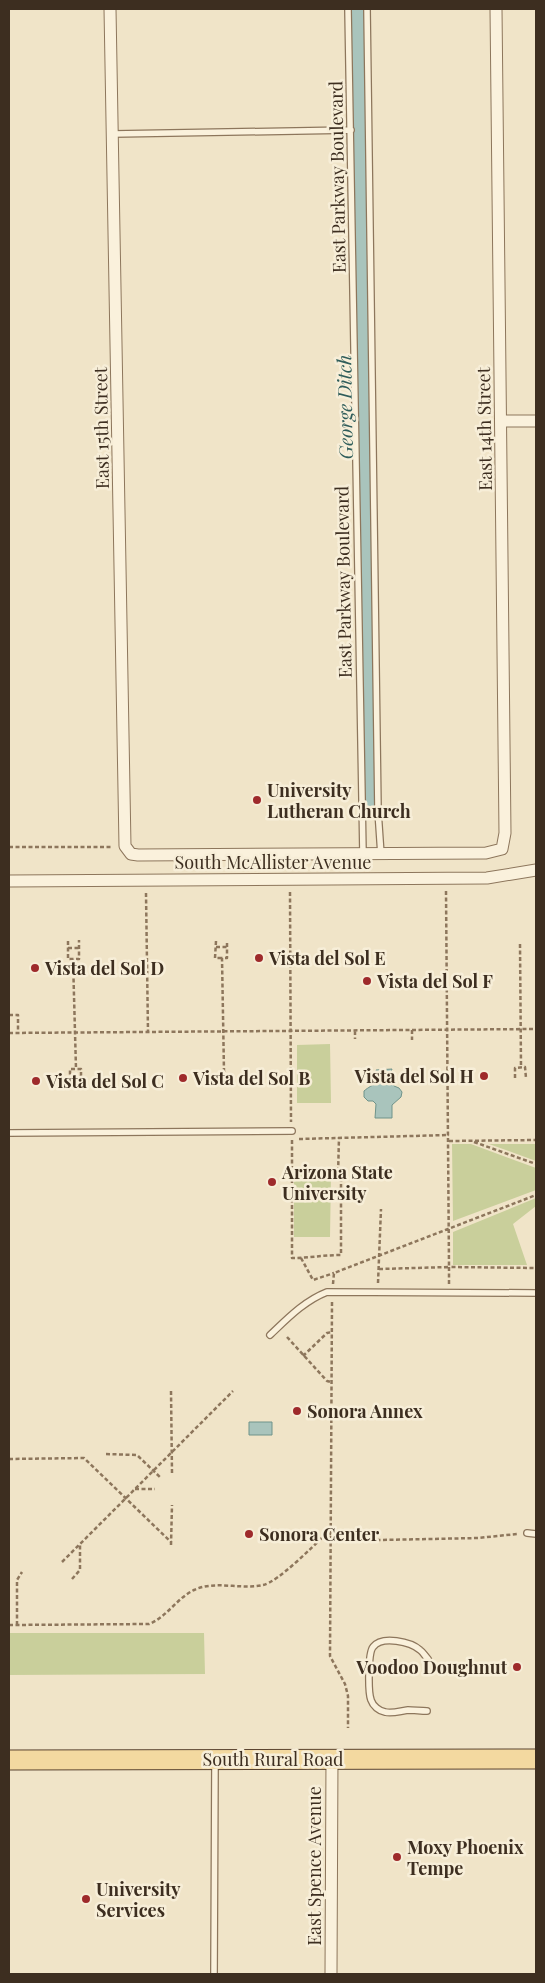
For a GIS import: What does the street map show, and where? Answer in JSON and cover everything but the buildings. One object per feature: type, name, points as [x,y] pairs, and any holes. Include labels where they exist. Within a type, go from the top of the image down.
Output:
[{"type":"main road","name":"South Rural Road","points":[[9,1760],[536,1759]]},
{"type":"street","name":"East 15th Street","points":[[110,9],[125,846]]},
{"type":"street","name":"East 14th Street","points":[[496,9],[505,833],[502,849]]},
{"type":"street","points":[[501,421],[536,421]]},
{"type":"street","name":"South McAllister Avenue","points":[[125,846],[131,854],[138,855],[486,853],[502,849]]},
{"type":"street","name":"South McAllister Avenue","points":[[9,881],[487,878],[517,875],[536,870]]},
{"type":"street","name":"East Spence Avenue","points":[[330,1974],[332,1758]]},
{"type":"lane","name":"East Parkway Boulevard","points":[[348,9],[363,854]]},
{"type":"lane","name":"East Parkway Boulevard","points":[[367,9],[378,810],[381,854]]},
{"type":"lane","points":[[113,134],[351,130]]},
{"type":"lane","points":[[9,1133],[292,1131]]},
{"type":"lane","points":[[270,1335],[294,1312],[326,1292],[536,1293]]},
{"type":"lane","points":[[527,1533],[536,1534]]},
{"type":"lane","points":[[427,1711],[410,1710],[393,1713],[377,1708],[371,1700],[370,1655],[374,1646],[383,1641],[394,1641],[419,1649],[428,1659]]},
{"type":"lane","points":[[214,1974],[215,1759]]},
{"type":"path","points":[[9,847],[125,846]]},
{"type":"path","points":[[290,891],[292,1258],[341,1255],[341,1176],[338,1176],[339,1137],[449,1135]]},
{"type":"path","points":[[446,891],[449,1293]]},
{"type":"path","points":[[146,892],[148,1032]]},
{"type":"path","points":[[68,941],[68,959],[79,959],[79,940]]},
{"type":"path","points":[[216,941],[215,958],[227,958],[227,941]]},
{"type":"path","points":[[520,944],[521,1067]]},
{"type":"path","points":[[216,946],[227,947]]},
{"type":"path","points":[[68,948],[79,948]]},
{"type":"path","points":[[222,958],[224,1072]]},
{"type":"path","points":[[73,959],[76,1069]]},
{"type":"path","points":[[9,1015],[18,1016],[18,1033]]},
{"type":"path","points":[[9,1033],[536,1029]]},
{"type":"path","points":[[355,1030],[355,1039]]},
{"type":"path","points":[[412,1030],[412,1040]]},
{"type":"path","points":[[514,1078],[514,1068],[521,1067],[525,1068],[526,1078]]},
{"type":"path","points":[[70,1081],[70,1069],[81,1069],[81,1081]]},
{"type":"path","points":[[449,1141],[536,1140]]},
{"type":"path","points":[[472,1141],[536,1164]]},
{"type":"path","points":[[301,1258],[314,1280],[536,1195]]},
{"type":"path","points":[[378,1292],[381,1209]]},
{"type":"path","points":[[379,1269],[536,1268]]},
{"type":"path","points":[[333,1280],[334,1273]]},
{"type":"path","points":[[332,1303],[330,1656],[345,1684],[348,1696],[348,1728]]},
{"type":"path","points":[[303,1356],[327,1333],[332,1332]]},
{"type":"path","points":[[287,1337],[327,1381],[332,1382]]},
{"type":"path","points":[[171,1391],[172,1473]]},
{"type":"path","points":[[62,1562],[233,1391]]},
{"type":"path","points":[[106,1454],[137,1455],[161,1478]]},
{"type":"path","points":[[9,1459],[84,1458],[171,1543],[172,1505]]},
{"type":"path","points":[[135,1488],[155,1488]]},
{"type":"path","points":[[331,1541],[478,1538],[527,1533]]},
{"type":"path","points":[[9,1625],[149,1624],[158,1621],[192,1590],[202,1587],[257,1586],[273,1581],[325,1535],[331,1534]]},
{"type":"path","points":[[72,1579],[80,1570],[80,1543]]},
{"type":"path","points":[[17,1625],[17,1580],[22,1572]]},
{"type":"green space","points":[[330,1044],[331,1103],[297,1103],[297,1045]]},
{"type":"green space","points":[[452,1144],[471,1144],[536,1168],[536,1190],[453,1221]]},
{"type":"green space","points":[[489,1144],[536,1144],[536,1161]]},
{"type":"green space","points":[[294,1173],[331,1173],[330,1237],[294,1237]]},
{"type":"green space","points":[[536,1198],[536,1206],[513,1224],[527,1265],[453,1265],[453,1232]]},
{"type":"green space","points":[[9,1633],[204,1633],[205,1674],[9,1675]]},
{"type":"water","points":[[392,1069],[390,1075],[394,1086],[402,1092],[401,1097],[392,1105],[392,1118],[375,1118],[376,1104],[364,1097],[364,1091],[377,1081],[376,1070]]},
{"type":"water","points":[[249,1422],[272,1422],[272,1435],[249,1435]]},
{"type":"waterway","name":"George Ditch","points":[[359,9],[370,805]]},
{"type":"place","name":"University Lutheran Church","points":[[257,800]]},
{"type":"place","name":"Vista del Sol E","points":[[259,958]]},
{"type":"place","name":"Vista del Sol D","points":[[35,968]]},
{"type":"place","name":"Vista del Sol F","points":[[367,981]]},
{"type":"place","name":"Vista del Sol H","points":[[484,1076]]},
{"type":"place","name":"Vista del Sol B","points":[[183,1078]]},
{"type":"place","name":"Vista del Sol C","points":[[36,1081]]},
{"type":"place","name":"Arizona State University","points":[[272,1182]]},
{"type":"place","name":"Sonora Annex","points":[[297,1411]]},
{"type":"place","name":"Sonora Center","points":[[249,1534]]},
{"type":"place","name":"Voodoo Doughnut","points":[[517,1667]]},
{"type":"place","name":"Moxy Phoenix Tempe","points":[[397,1857]]},
{"type":"place","name":"University Services","points":[[86,1899]]}]
